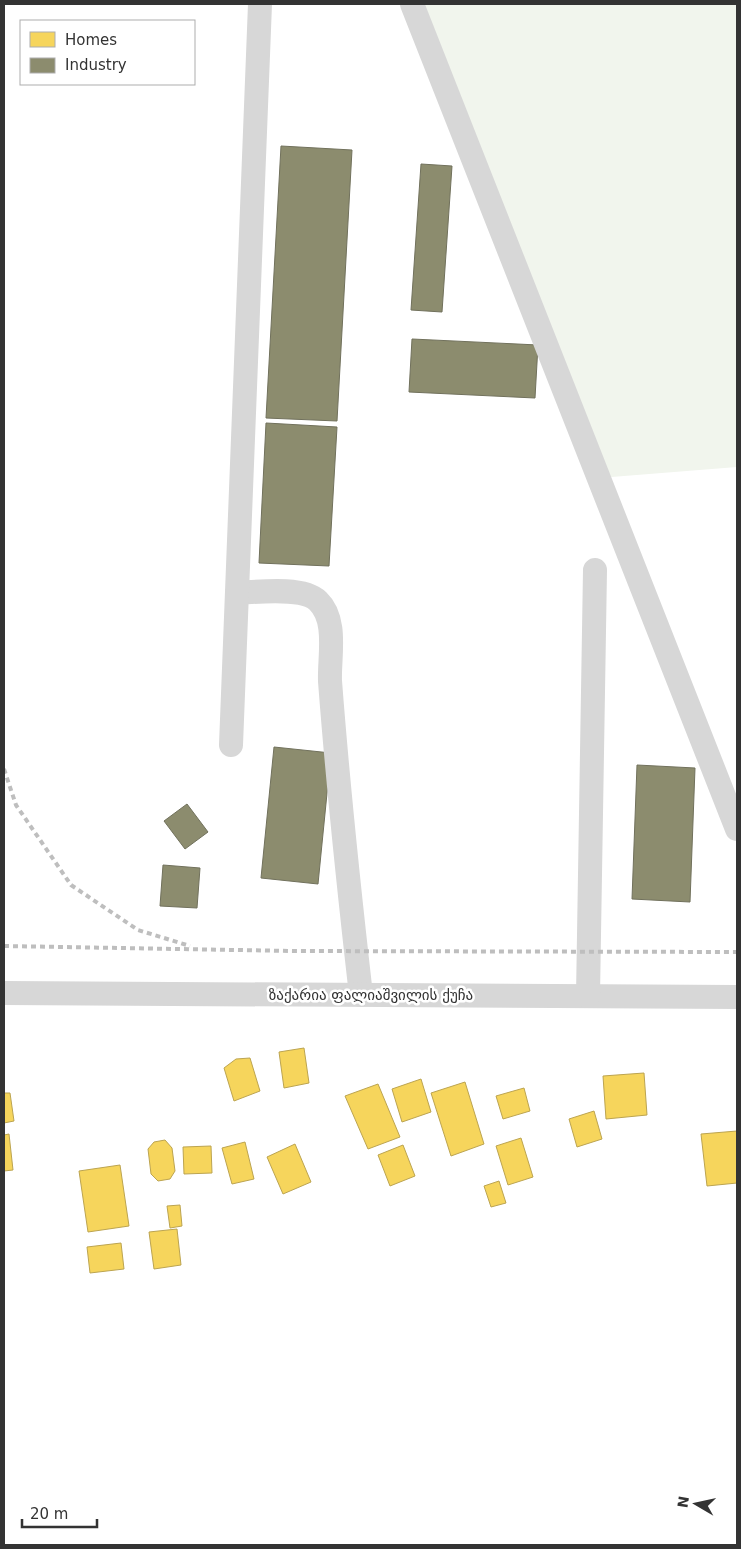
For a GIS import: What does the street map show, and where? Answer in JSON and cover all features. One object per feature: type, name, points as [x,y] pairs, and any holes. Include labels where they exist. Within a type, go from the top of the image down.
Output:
[{"type":"street","points":[[231,745],[260,4]]},
{"type":"street","points":[[412,4],[737,829]]},
{"type":"street","points":[[588,996],[595,570]]},
{"type":"street","points":[[237,593],[296,592],[318,600],[330,619],[330,677],[335,748],[361,995]]},
{"type":"street","name":"ზაქარია ფალიაშვილის ქუჩა","points":[[4,993],[737,997]]},
{"type":"shaded area","points":[[412,4],[737,4],[737,467],[599,478]]},
{"type":"building: Homes","points":[[304,1048],[309,1083],[284,1088],[279,1052]]},
{"type":"building: Homes","points":[[250,1058],[260,1091],[234,1101],[224,1068],[236,1059]]},
{"type":"building: Homes","points":[[644,1073],[647,1115],[606,1119],[603,1076]]},
{"type":"building: Homes","points":[[421,1079],[431,1112],[402,1122],[392,1089]]},
{"type":"building: Homes","points":[[465,1082],[484,1144],[451,1156],[431,1093]]},
{"type":"building: Homes","points":[[378,1084],[400,1137],[368,1149],[345,1096]]},
{"type":"building: Homes","points":[[524,1088],[530,1111],[503,1119],[496,1096]]},
{"type":"building: Homes","points":[[4,1093],[10,1093],[14,1121],[4,1123]]},
{"type":"building: Homes","points":[[594,1111],[602,1139],[577,1147],[569,1119]]},
{"type":"building: Homes","points":[[737,1131],[737,1183],[707,1186],[701,1134]]},
{"type":"building: Homes","points":[[9,1134],[13,1170],[4,1171],[4,1135]]},
{"type":"building: Homes","points":[[521,1138],[533,1177],[508,1185],[496,1146]]},
{"type":"building: Homes","points":[[165,1140],[172,1148],[175,1171],[170,1179],[158,1181],[151,1174],[148,1149],[154,1142]]},
{"type":"building: Homes","points":[[245,1142],[254,1179],[232,1184],[222,1148]]},
{"type":"building: Homes","points":[[295,1144],[311,1182],[283,1194],[267,1157]]},
{"type":"building: Homes","points":[[403,1145],[415,1176],[390,1186],[378,1155]]},
{"type":"building: Homes","points":[[211,1146],[212,1173],[184,1174],[183,1147]]},
{"type":"building: Homes","points":[[120,1165],[129,1226],[88,1232],[79,1171]]},
{"type":"building: Homes","points":[[499,1181],[506,1203],[491,1207],[484,1186]]},
{"type":"building: Homes","points":[[180,1205],[182,1226],[170,1228],[167,1206]]},
{"type":"building: Homes","points":[[177,1229],[181,1265],[154,1269],[149,1232]]},
{"type":"building: Homes","points":[[121,1243],[124,1269],[90,1273],[87,1247]]},
{"type":"building: Industry","points":[[281,146],[352,150],[337,421],[266,418]]},
{"type":"building: Industry","points":[[421,164],[452,166],[442,312],[411,310]]},
{"type":"building: Industry","points":[[412,339],[538,345],[535,398],[409,392]]},
{"type":"building: Industry","points":[[266,423],[337,427],[329,566],[259,563]]},
{"type":"building: Industry","points":[[274,747],[331,753],[318,884],[261,878]]},
{"type":"building: Industry","points":[[637,765],[695,768],[690,902],[632,899]]},
{"type":"building: Industry","points":[[187,804],[208,832],[185,849],[164,821]]},
{"type":"building: Industry","points":[[163,865],[200,868],[197,908],[160,906]]},
{"type":"railway","points":[[4,769],[16,805],[71,885],[138,930],[190,946]]},
{"type":"railway","points":[[4,946],[294,951],[737,952]]}]
